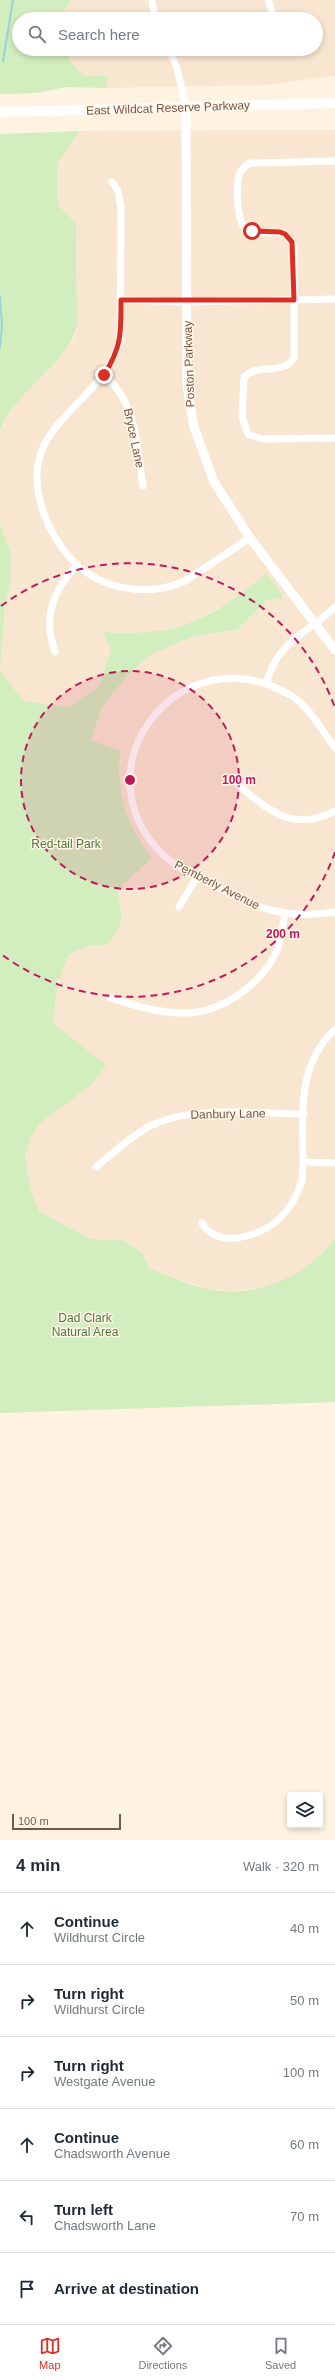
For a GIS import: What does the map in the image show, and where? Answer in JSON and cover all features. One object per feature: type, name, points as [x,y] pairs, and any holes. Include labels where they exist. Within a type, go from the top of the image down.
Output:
[{"type":"main road","name":"East Wildcat Reserve Parkway","points":[[0,112],[335,103]]},
{"type":"street","points":[[152,0],[154,12]]},
{"type":"street","points":[[268,0],[272,12]]},
{"type":"street","points":[[171,56],[177,68],[186,108]]},
{"type":"street","name":"Poston Parkway","points":[[186,108],[187,385],[194,427],[214,482],[250,538],[335,650]]},
{"type":"street","points":[[335,161],[257,162],[247,164],[241,171],[238,182],[239,219],[242,226],[252,231],[280,232],[289,238],[294,248],[294,357],[292,362],[283,368],[252,371],[244,377],[243,425],[248,434],[262,439],[335,438]]},
{"type":"street","points":[[112,182],[118,191],[121,208],[120,342],[115,356],[104,375],[49,434],[40,453],[36,469],[37,491],[50,531],[64,552],[77,565],[98,579],[117,586],[139,589],[166,587],[185,581],[250,538]]},
{"type":"street","points":[[121,300],[186,302],[335,299]]},
{"type":"street","name":"Bryce Lane","points":[[104,375],[117,388],[127,403],[132,416],[143,486]]},
{"type":"street","points":[[55,652],[48,621],[51,606],[61,584],[77,565]]},
{"type":"street","points":[[266,684],[271,667],[284,648],[295,637],[316,624],[335,607]]},
{"type":"street","name":"Pemberly Avenue","points":[[335,748],[308,712],[291,696],[266,684],[230,678],[209,681],[187,688],[161,708],[148,722],[137,743],[132,765],[130,784],[132,802],[140,822],[150,839],[167,858],[247,903],[285,914],[316,915],[335,912]]},
{"type":"street","points":[[232,779],[265,808],[286,817],[312,820],[335,811]]},
{"type":"street","points":[[179,906],[197,876]]},
{"type":"street","points":[[110,998],[164,1012],[183,1014],[202,1011],[220,1005],[246,989],[262,973],[276,951],[282,936],[285,914]]},
{"type":"street","points":[[202,1223],[210,1234],[221,1238],[232,1238],[252,1234],[266,1228],[278,1219],[296,1198],[302,1181],[304,1162],[306,1074],[316,1050],[335,1030]]},
{"type":"street","name":"Danbury Lane","points":[[96,1167],[137,1134],[151,1126],[176,1116],[204,1113],[304,1114]]},
{"type":"street","points":[[304,1162],[335,1163]]},
{"type":"shaded area","points":[[72,0],[335,0],[335,76],[265,85],[105,88],[108,76],[84,76],[70,61],[68,56],[323,56],[323,12],[63,12]]},
{"type":"shaded area","points":[[335,130],[335,1238],[325,1252],[311,1264],[287,1279],[270,1286],[233,1291],[208,1289],[150,1269],[142,1253],[122,1240],[90,1239],[39,1211],[31,1192],[25,1158],[30,1139],[40,1123],[98,1077],[53,1023],[58,981],[64,963],[68,955],[76,950],[88,946],[106,945],[121,907],[116,890],[151,858],[140,844],[125,812],[119,789],[121,751],[91,740],[101,709],[125,678],[150,655],[193,636],[237,630],[268,599],[283,600],[281,593],[267,573],[237,597],[193,623],[146,634],[104,632],[111,651],[99,686],[68,707],[23,701],[0,670],[5,605],[10,583],[11,554],[0,523],[0,431],[16,402],[64,352],[75,337],[77,324],[76,223],[58,205],[57,164],[80,131]]},
{"type":"green space","points":[[0,0],[72,0],[63,12],[12,12],[12,56],[68,56],[70,61],[84,76],[108,76],[105,88],[65,87],[38,93],[0,94]]},
{"type":"green space","points":[[80,131],[57,164],[58,205],[76,223],[77,324],[73,338],[65,351],[18,402],[7,416],[0,431],[0,134]]},
{"type":"green space","points":[[0,523],[11,554],[10,583],[5,605],[0,669]]},
{"type":"green space","name":"Dad Clark Natural Area","points":[[267,573],[281,593],[283,600],[268,599],[237,630],[193,636],[150,655],[125,678],[101,709],[91,740],[121,751],[120,780],[125,808],[143,846],[152,858],[117,890],[121,919],[117,932],[106,945],[88,946],[68,955],[60,978],[54,982],[58,981],[53,1023],[106,1065],[92,1084],[40,1123],[30,1139],[25,1158],[31,1192],[39,1211],[90,1239],[122,1240],[142,1253],[150,1269],[208,1289],[244,1291],[261,1288],[279,1282],[310,1264],[335,1238],[335,1402],[0,1413],[0,670],[23,701],[68,707],[99,686],[111,651],[104,632],[154,632],[174,628],[192,622],[210,614],[227,603]]},
{"type":"waterway","points":[[3,61],[13,0]]},
{"type":"waterway","points":[[0,297],[2,326],[0,348]]},
{"type":"route","points":[[104,375],[115,356],[120,342],[121,300],[186,302],[294,300],[294,248],[292,242],[285,234],[280,232],[252,231]]},
{"type":"park label","name":"Red-tail Park","points":[[66,844]]}]
